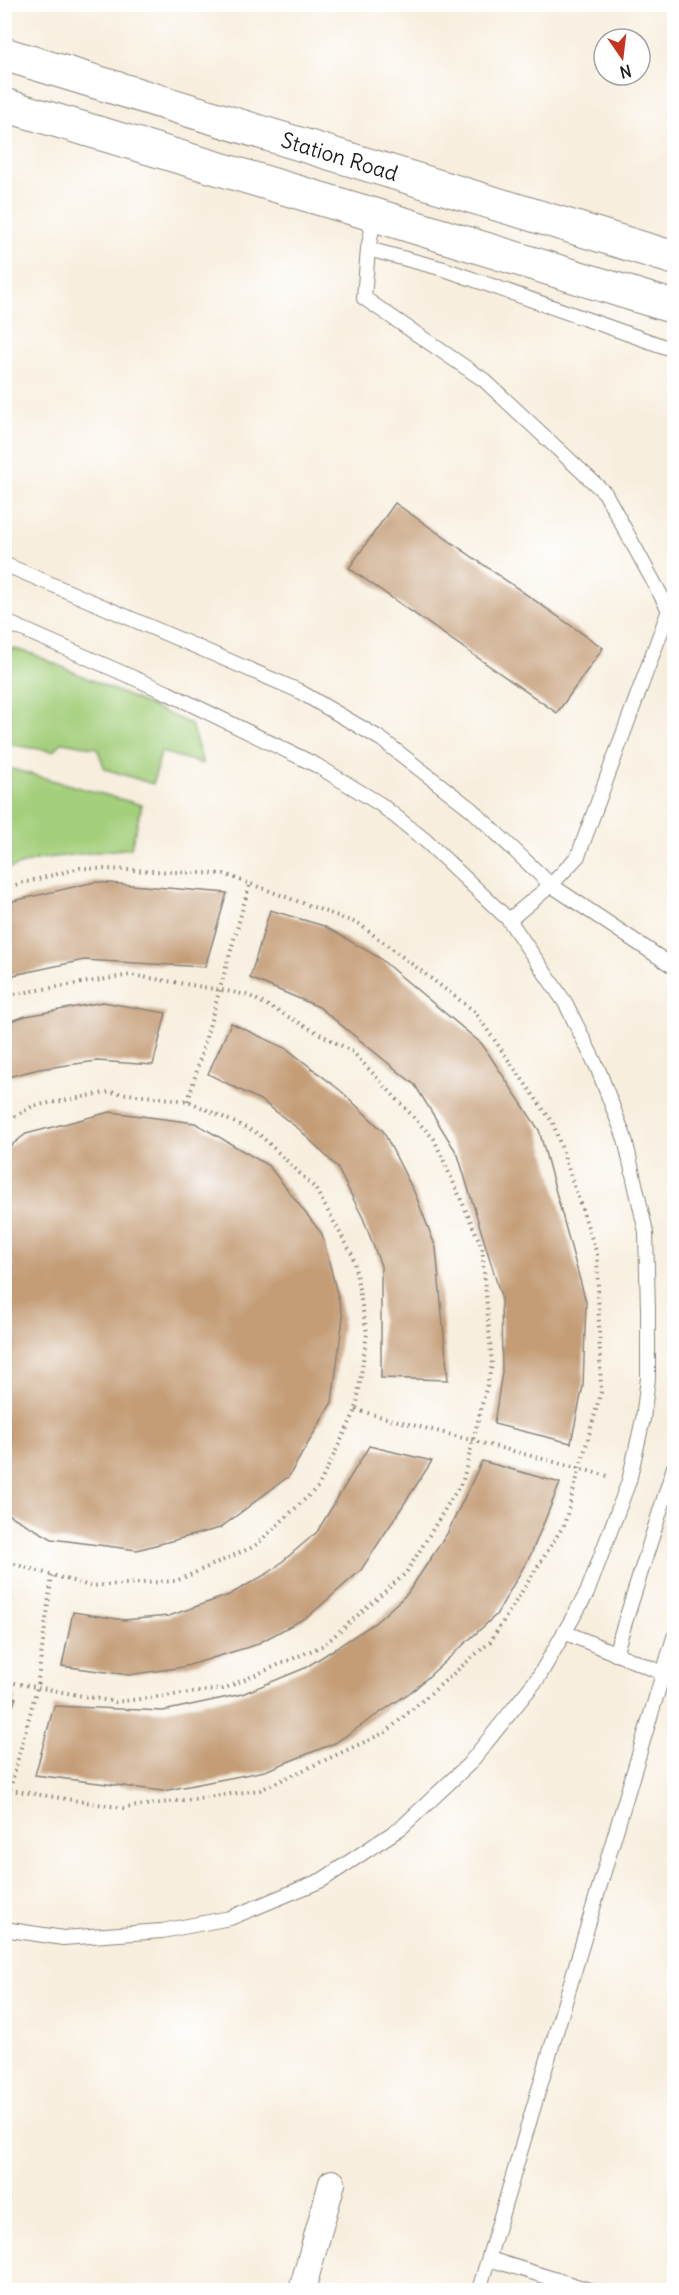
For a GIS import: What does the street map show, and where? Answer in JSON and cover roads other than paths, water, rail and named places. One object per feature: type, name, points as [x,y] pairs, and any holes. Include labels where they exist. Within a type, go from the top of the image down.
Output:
[{"type":"street","name":"Station Road","points":[[4,54],[675,258]]},
{"type":"street","points":[[4,105],[375,214],[675,307]]},
{"type":"street","points":[[302,2290],[332,2183]]},
{"type":"lane","points":[[375,214],[368,249],[364,298],[484,380],[605,493],[669,610],[578,856],[551,885],[509,920]]},
{"type":"lane","points":[[368,249],[444,269],[675,350]]},
{"type":"lane","points":[[4,564],[297,690],[381,739],[471,809],[551,885],[675,967]]},
{"type":"lane","points":[[4,621],[168,693],[316,765],[380,804],[426,841],[509,920],[566,1004],[598,1069],[625,1140],[646,1232],[648,1378],[643,1419],[629,1481],[587,1593],[538,1678],[469,1764],[402,1827],[322,1880],[230,1918],[162,1931],[63,1938],[4,1929]]},
{"type":"lane","points":[[615,1654],[675,1467]]},
{"type":"lane","points":[[564,1632],[665,1674]]},
{"type":"lane","points":[[479,2290],[675,1637]]},
{"type":"lane","points":[[489,2259],[589,2290]]}]
